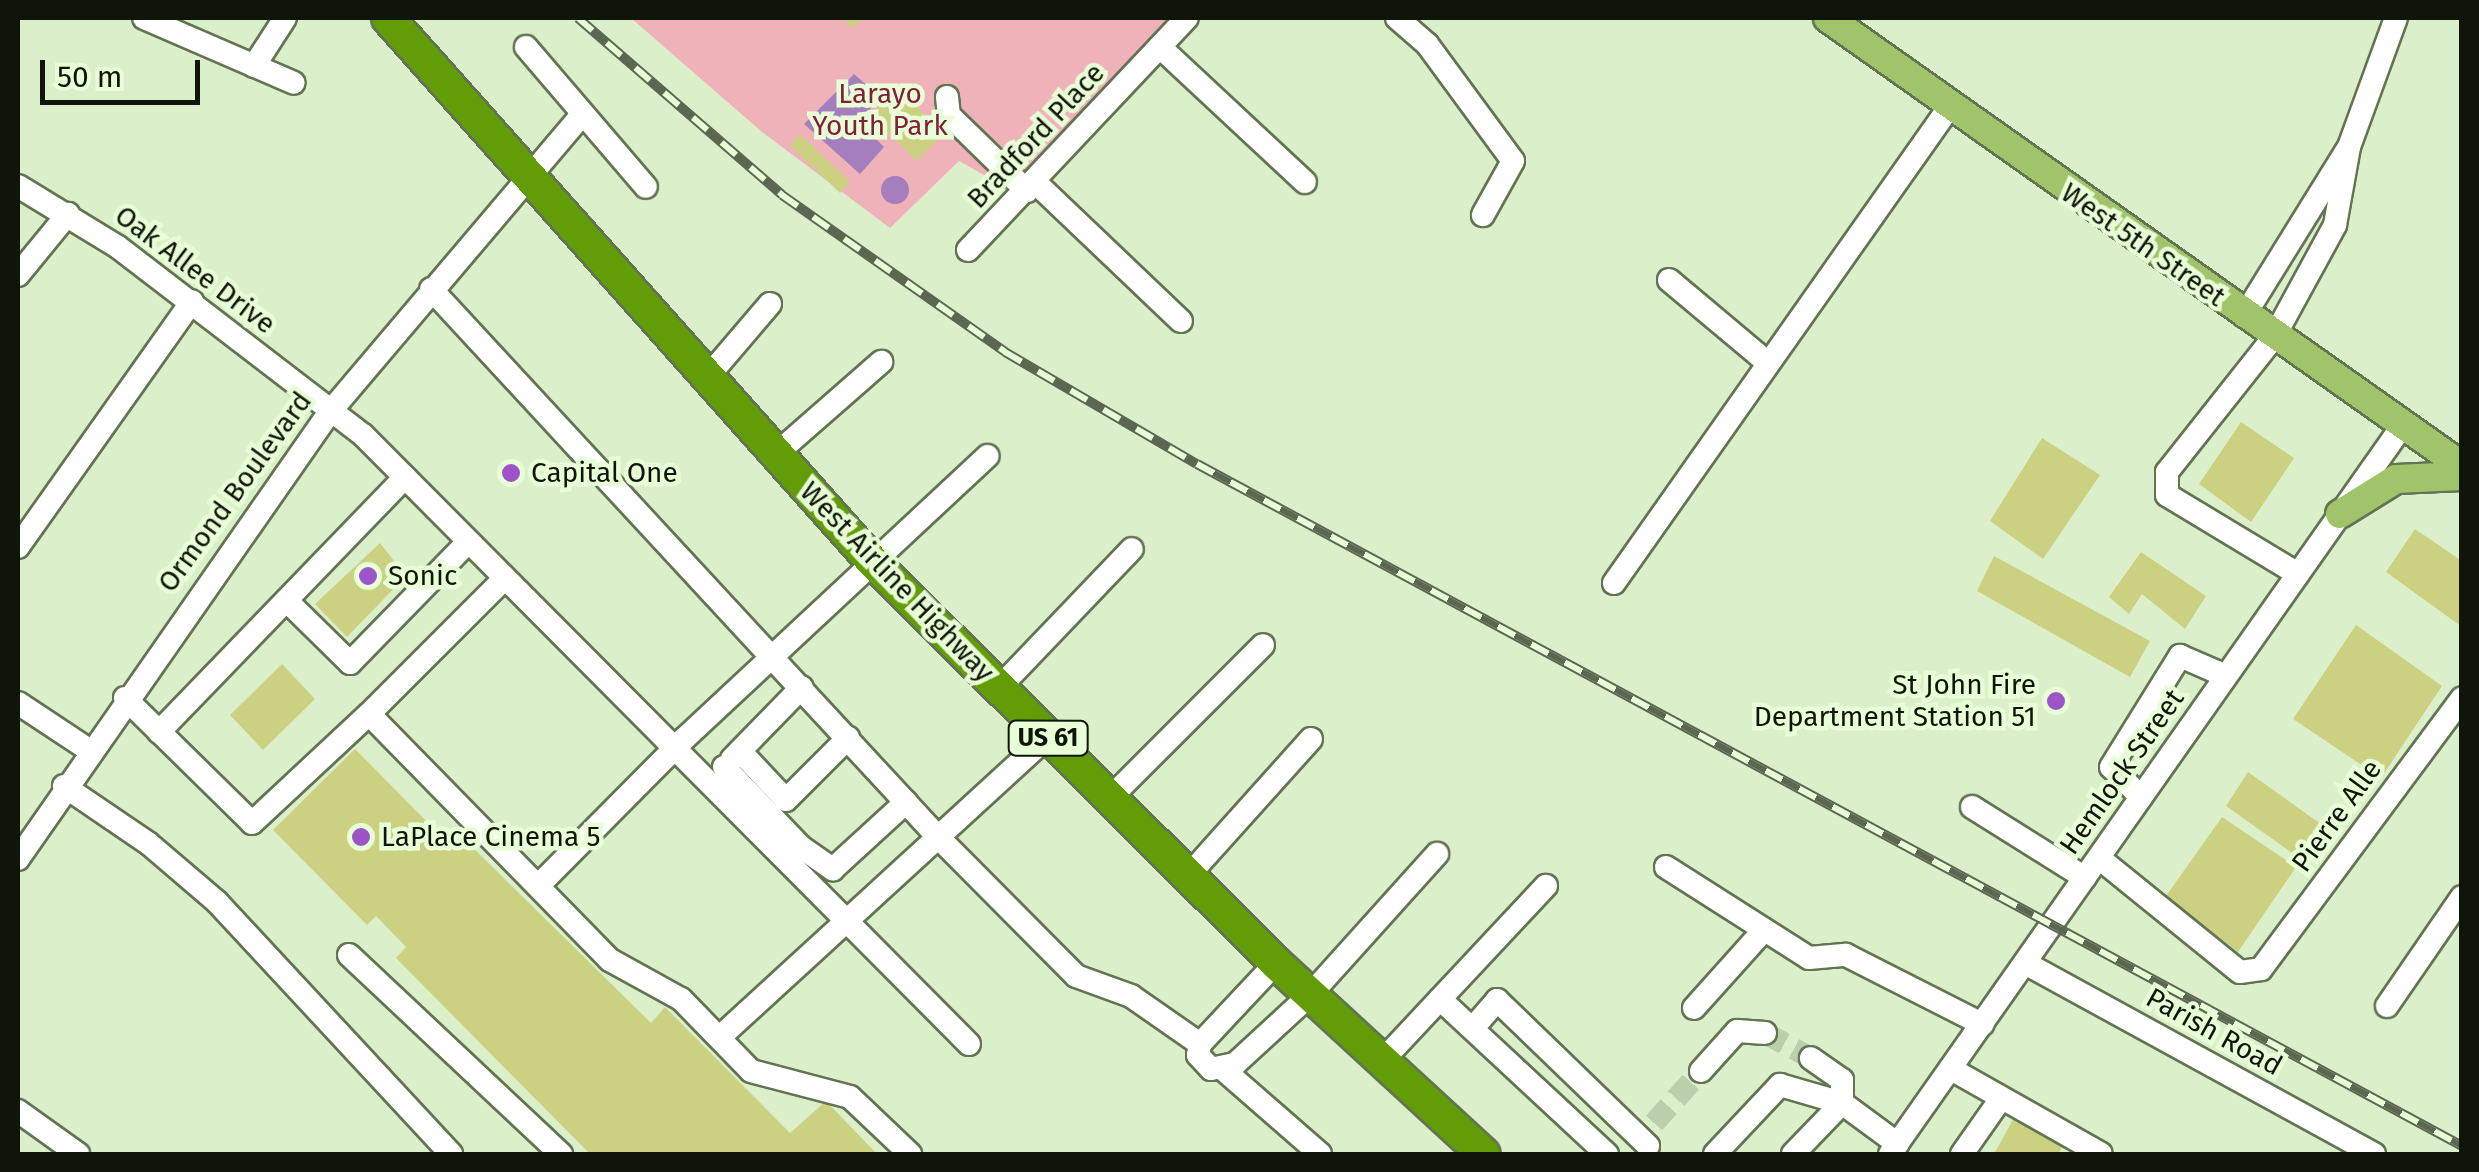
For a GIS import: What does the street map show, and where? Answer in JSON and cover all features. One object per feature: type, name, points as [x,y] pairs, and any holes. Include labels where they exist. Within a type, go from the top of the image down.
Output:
[{"type":"highway","name":"West Airline Highway","points":[[388,18],[705,380],[874,563],[1108,800],[1475,1152]]},
{"type":"main road","name":"West 5th Street","points":[[1828,18],[1948,108],[2462,466]]},
{"type":"main road","points":[[2340,514],[2396,479],[2462,476]]},
{"type":"street","points":[[144,18],[294,83]]},
{"type":"street","points":[[254,66],[285,18]]},
{"type":"street","name":"Bradford Place","points":[[968,250],[1185,18]]},
{"type":"street","points":[[1397,18],[1427,44],[1513,161],[1483,215]]},
{"type":"street","points":[[2298,574],[2167,495],[2167,472],[2274,336],[2335,225],[2349,147],[2396,18]]},
{"type":"street","points":[[526,47],[646,187]]},
{"type":"street","points":[[1160,47],[1305,182]]},
{"type":"street","points":[[947,97],[949,115],[983,141],[1181,321]]},
{"type":"street","points":[[1614,582],[1948,108]]},
{"type":"street","name":"Ormond Boulevard","points":[[18,859],[125,698],[328,413],[582,114]]},
{"type":"street","points":[[2244,316],[2349,147]]},
{"type":"street","name":"Oak Allee Drive","points":[[18,186],[68,214],[192,301],[328,413],[362,435],[674,749],[724,767]]},
{"type":"street","points":[[18,275],[68,214]]},
{"type":"street","points":[[1670,280],[1768,362]]},
{"type":"street","points":[[431,289],[937,836],[1076,976],[1131,996],[1200,1044]]},
{"type":"street","points":[[18,547],[192,301]]},
{"type":"street","points":[[705,380],[770,304]]},
{"type":"street","points":[[776,454],[881,362]]},
{"type":"street","name":"Hemlock Street","points":[[1894,1149],[2403,424]]},
{"type":"street","points":[[538,886],[674,749],[987,456]]},
{"type":"street","points":[[159,732],[405,478]]},
{"type":"street","points":[[288,602],[350,663],[468,542]]},
{"type":"street","points":[[998,688],[1132,549]]},
{"type":"street","points":[[125,698],[252,824],[370,714],[504,578]]},
{"type":"street","points":[[1108,800],[1263,645]]},
{"type":"street","points":[[2142,797],[2111,767],[2180,656],[2226,676]]},
{"type":"street","points":[[724,767],[802,687]]},
{"type":"street","name":"Pierre Alle","points":[[2098,858],[2240,972],[2261,970],[2462,698]]},
{"type":"street","points":[[18,703],[89,750]]},
{"type":"street","points":[[370,714],[610,960],[681,998],[751,1071],[850,1097],[910,1154]]},
{"type":"street","points":[[720,1037],[844,918],[1047,737]]},
{"type":"street","points":[[724,767],[786,800],[848,738]]},
{"type":"street","points":[[1188,876],[1312,739]]},
{"type":"street","points":[[724,767],[801,847],[833,869],[906,802]]},
{"type":"street","points":[[724,767],[844,918],[970,1044]]},
{"type":"street","points":[[64,786],[148,843],[216,902],[451,1154]]},
{"type":"street","points":[[1972,807],[2085,878]]},
{"type":"street","points":[[1225,1071],[1310,994],[1437,854]]},
{"type":"street","points":[[1666,867],[1809,958],[1846,955],[1982,1024]]},
{"type":"street","points":[[1382,1061],[1546,886]]},
{"type":"street","points":[[2387,1006],[2462,897]]},
{"type":"street","points":[[1694,1008],[1764,930]]},
{"type":"street","points":[[349,954],[562,1154]]},
{"type":"street","name":"Parish Road","points":[[2025,962],[2374,1154]]},
{"type":"street","points":[[1276,963],[1200,1044],[1198,1055],[1211,1069],[1225,1071],[1320,1154]]},
{"type":"street","points":[[1440,999],[1607,1154]]},
{"type":"street","points":[[1472,1028],[1497,1000],[1648,1152]]},
{"type":"street","points":[[1701,1071],[1736,1031],[1765,1032]]},
{"type":"street","points":[[1794,1154],[1842,1103],[1842,1080],[1810,1058]]},
{"type":"street","points":[[1950,1069],[2101,1154]]},
{"type":"street","points":[[1715,1154],[1780,1084],[1842,1103],[1894,1149]]},
{"type":"street","points":[[1962,1154],[2000,1100]]},
{"type":"street","points":[[18,1110],[78,1154]]},
{"type":"street","points":[[1648,1152],[1654,1123]]},
{"type":"green space","name":"Larayo Youth Park","points":[[631,18],[1171,18],[1009,189],[959,161],[890,228],[762,132]]},
{"type":"shaded area","points":[[854,74],[881,98],[858,121],[884,147],[860,174],[804,124]]},
{"type":"shaded area","points":[[895,176],[905,180],[909,190],[905,200],[895,204],[885,200],[881,190],[885,180]]},
{"type":"building","points":[[842,18],[863,18],[852,28]]},
{"type":"building","points":[[897,87],[944,133],[917,161],[870,115]]},
{"type":"building","points":[[800,134],[850,182],[840,193],[790,145]]},
{"type":"building","points":[[2241,422],[2294,458],[2251,522],[2199,484]]},
{"type":"building","points":[[2042,438],[2100,475],[2043,559],[1990,521]]},
{"type":"building","points":[[2415,529],[2462,561],[2462,627],[2386,572]]},
{"type":"building","points":[[380,543],[406,576],[347,637],[315,604]]},
{"type":"building","points":[[2141,552],[2206,596],[2185,629],[2142,594],[2129,614],[2109,597]]},
{"type":"building","points":[[1994,556],[2150,641],[2130,677],[1977,591]]},
{"type":"building","points":[[2356,625],[2442,686],[2381,778],[2293,719]]},
{"type":"building","points":[[282,664],[315,699],[263,750],[230,715]]},
{"type":"building","points":[[355,749],[449,844],[459,834],[651,1023],[665,1007],[790,1133],[826,1101],[877,1154],[590,1154],[396,958],[406,947],[376,916],[367,925],[273,830]]},
{"type":"building","points":[[2248,772],[2325,827],[2302,860],[2226,806]]},
{"type":"building","points":[[2222,817],[2296,867],[2238,952],[2166,896]]},
{"type":"building","points":[[2014,1118],[2064,1144],[2058,1154],[1994,1154]]},
{"type":"tunnel","points":[[1765,1033],[1811,1058]]},
{"type":"tunnel","points":[[1654,1123],[1701,1071]]},
{"type":"railway","points":[[578,18],[782,195],[1005,352],[1197,464],[2462,1146]]},
{"type":"place","name":"Capital One","points":[[511,473]]},
{"type":"place","name":"Sonic","points":[[368,576]]},
{"type":"place","name":"St John Fire Department Station 51","points":[[2056,701]]},
{"type":"place","name":"LaPlace Cinema 5","points":[[361,837]]}]
